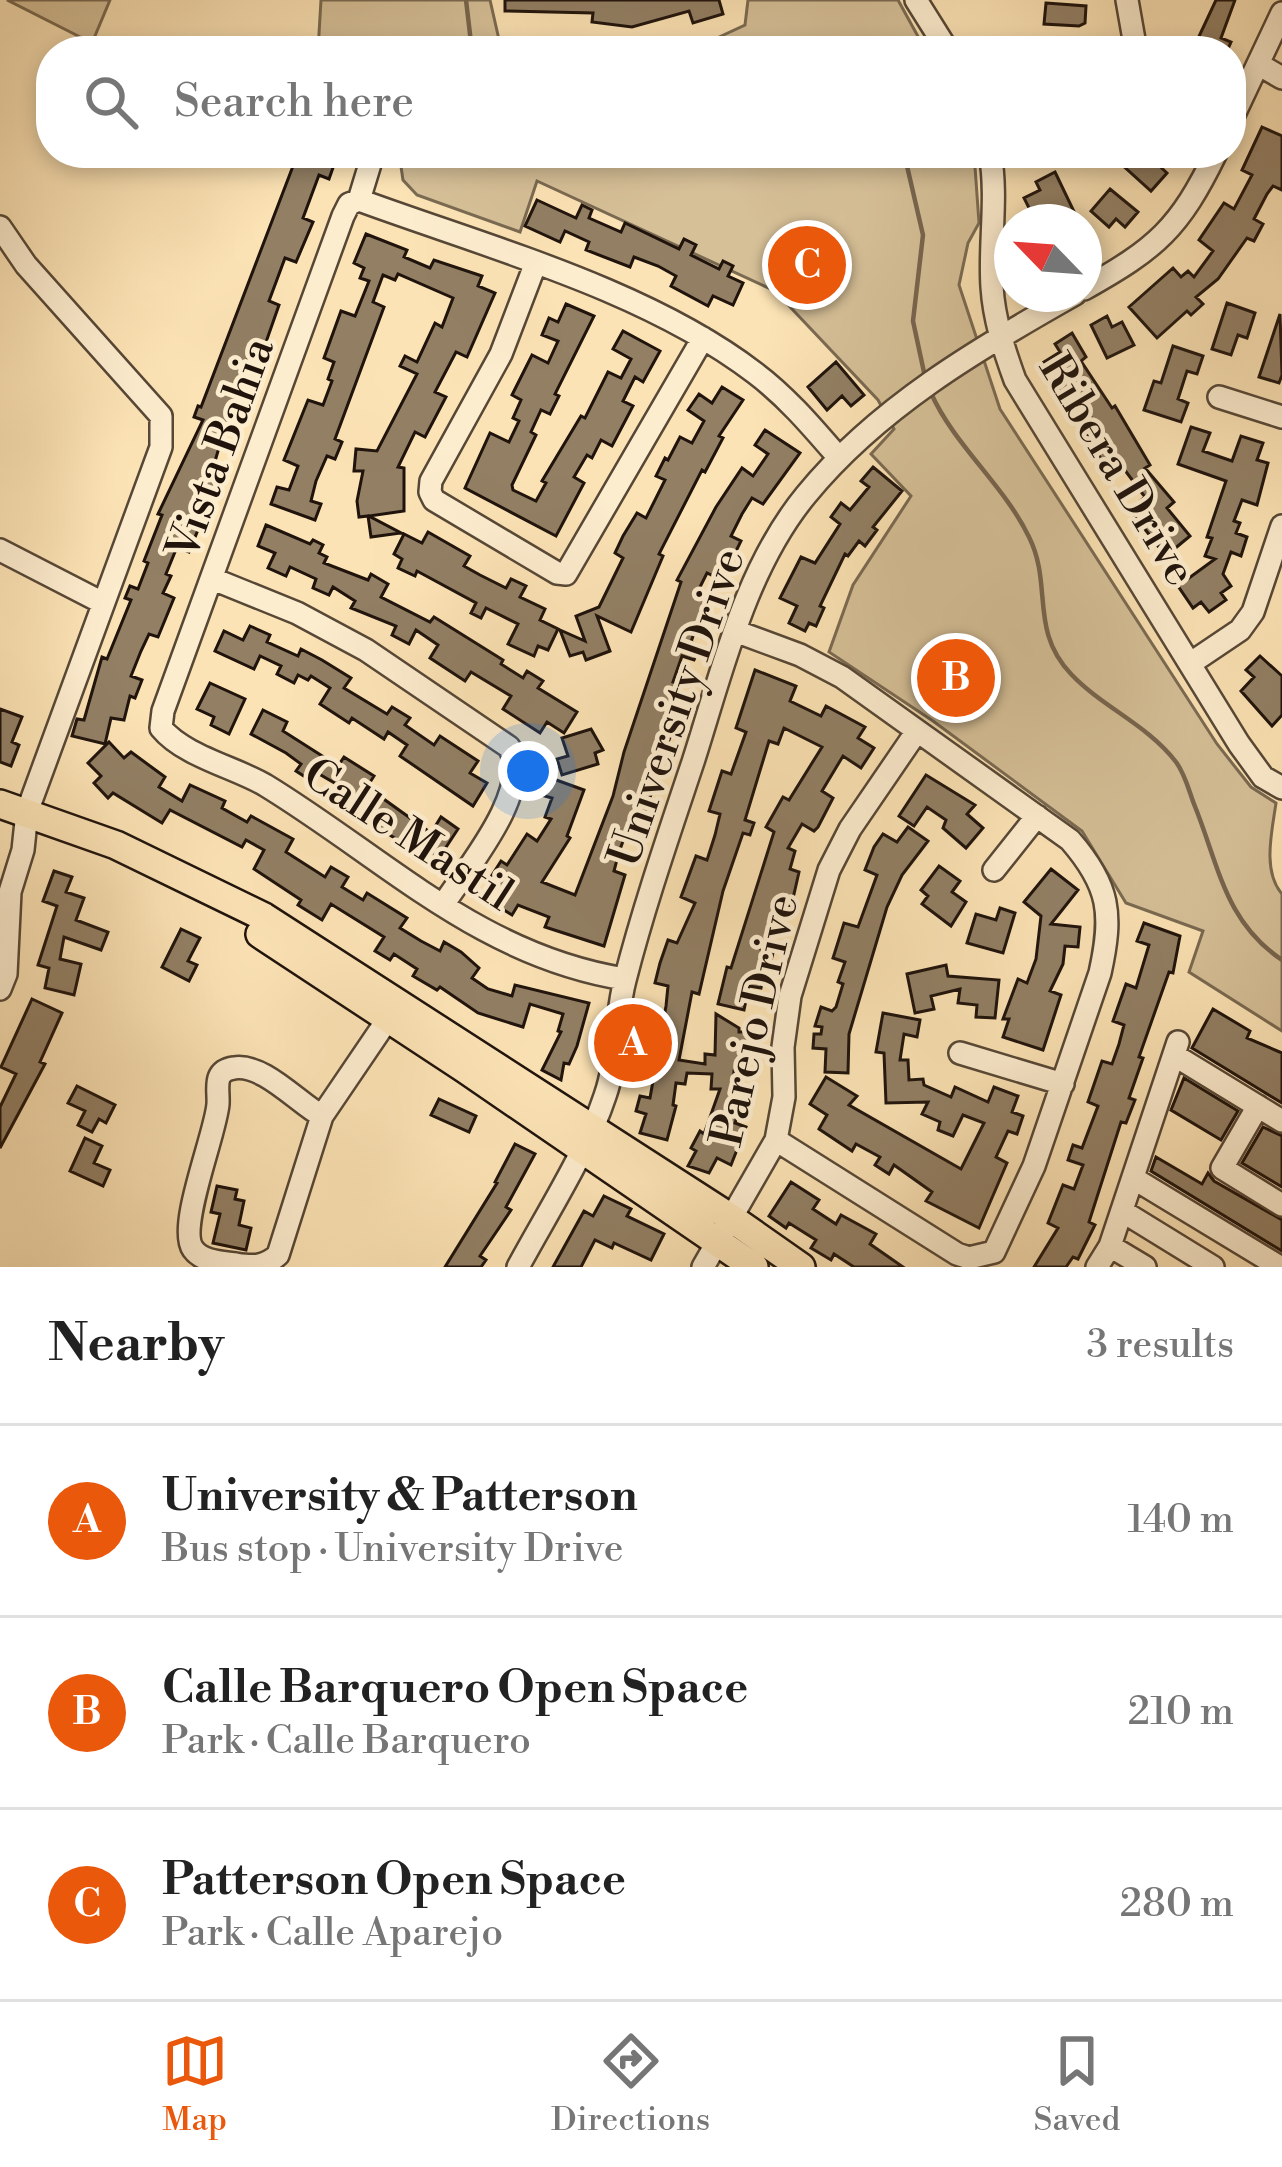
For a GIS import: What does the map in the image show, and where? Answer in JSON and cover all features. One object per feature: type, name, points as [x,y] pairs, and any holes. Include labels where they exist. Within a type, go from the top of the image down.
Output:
[{"type":"main road","points":[[13,816],[223,913],[394,1010],[724,1229],[801,1267]]},
{"type":"main road","points":[[724,1229],[754,1267]]},
{"type":"street","points":[[916,0],[939,36]]},
{"type":"street","points":[[1127,0],[1133,36]]},
{"type":"street","points":[[1246,89],[1282,14]]},
{"type":"street","points":[[1258,64],[1282,78]]},
{"type":"street","name":"Vista Bahia","points":[[161,728],[163,711],[343,216],[349,204],[359,200],[369,168]]},
{"type":"street","name":"Ribera Drive","points":[[992,168],[992,288],[1016,380],[1239,744],[1263,777],[1282,788]]},
{"type":"street","points":[[1102,278],[1161,242],[1194,199],[1209,168]]},
{"type":"street","points":[[359,200],[662,315],[755,373],[796,409],[839,458]]},
{"type":"street","name":"Vista Bahia","points":[[0,227],[26,265],[160,416],[161,447],[103,603],[13,816],[24,844],[4,923],[6,974],[0,989]]},
{"type":"street","points":[[536,265],[501,354],[431,482],[430,492],[434,500],[557,573],[566,574],[703,338]]},
{"type":"street","name":"University Drive","points":[[518,1267],[586,1138],[610,1079],[625,980],[735,631],[777,537],[839,458],[896,409],[1044,312]]},
{"type":"street","points":[[1220,398],[1282,417]]},
{"type":"street","points":[[1191,663],[1240,630],[1252,612],[1282,526]]},
{"type":"street","points":[[0,550],[103,603]]},
{"type":"street","points":[[213,578],[297,613],[365,650],[509,748],[517,774],[504,809],[443,905]]},
{"type":"street","points":[[735,631],[800,655],[842,677],[1070,840],[1088,861],[1107,903],[1107,940],[1100,973],[1063,1084],[1000,1245],[986,1257],[957,1254],[776,1140]]},
{"type":"street","name":"Calle Mastil","points":[[161,728],[176,742],[289,800],[502,943],[625,980]]},
{"type":"street","name":"Parejo Drive","points":[[703,1267],[776,1140],[784,1097],[783,1047],[790,996],[829,870],[917,730]]},
{"type":"street","points":[[994,870],[1037,816]]},
{"type":"street","points":[[322,1116],[246,1068],[238,1066],[220,1074],[189,1236],[194,1251],[207,1259],[252,1267],[263,1267],[278,1255],[322,1116],[394,1010]]},
{"type":"street","points":[[1097,1267],[1110,1246],[1176,1048],[1282,1121]]},
{"type":"street","points":[[960,1053],[1063,1084]]},
{"type":"street","points":[[1258,1106],[1222,1168],[1282,1204]]},
{"type":"street","points":[[1133,1178],[1280,1267]]},
{"type":"street","points":[[1122,1210],[1213,1267]]},
{"type":"street","points":[[1110,1246],[1145,1267]]},
{"type":"shaded area","points":[[7,0],[110,0],[95,36],[78,36]]},
{"type":"shaded area","points":[[321,0],[490,0],[498,36],[319,36]]},
{"type":"shaded area","points":[[748,0],[898,0],[918,36],[721,36],[745,25]]},
{"type":"shaded area","points":[[401,168],[975,168],[979,223],[968,243],[959,285],[1000,409],[1217,744],[1251,787],[1276,803],[1270,862],[1282,894],[1282,1031],[1189,972],[1203,931],[1126,903],[1082,831],[933,721],[829,652],[853,585],[911,496],[871,454],[894,429],[878,400],[775,291],[537,181],[520,232],[417,195],[403,180]]},
{"type":"building","points":[[505,0],[719,0],[723,14],[693,23],[689,11],[632,27],[592,22],[593,13],[505,11]]},
{"type":"building","points":[[1216,0],[1235,0],[1222,36],[1199,36]]},
{"type":"building","points":[[1046,3],[1086,6],[1085,23],[1044,24]]},
{"type":"building","points":[[1262,127],[1282,136],[1282,190],[1273,186],[1267,194],[1254,219],[1263,224],[1254,241],[1247,238],[1218,279],[1196,297],[1203,304],[1191,315],[1187,311],[1157,338],[1129,307],[1173,268],[1181,277],[1188,271],[1194,277],[1213,251],[1199,240],[1224,203],[1234,209],[1252,175],[1242,170]]},
{"type":"building","points":[[292,168],[333,168],[329,179],[319,175],[303,218],[313,222],[296,262],[285,258],[269,301],[279,305],[265,345],[255,342],[238,383],[249,387],[238,429],[228,425],[218,451],[213,468],[223,473],[215,490],[205,486],[193,510],[204,515],[189,552],[177,547],[166,574],[171,576],[163,593],[174,598],[158,637],[149,634],[131,676],[142,680],[135,698],[130,696],[124,720],[111,718],[105,744],[72,736],[77,719],[84,720],[102,657],[107,659],[131,600],[125,598],[130,586],[138,589],[162,515],[158,514],[203,420],[194,417]]},
{"type":"building","points":[[1126,168],[1162,168],[1167,173],[1151,191]]},
{"type":"building","points":[[1055,172],[1070,204],[1027,204],[1024,198],[1040,190],[1036,182]]},
{"type":"building","points":[[1110,189],[1138,212],[1125,227],[1116,219],[1109,227],[1102,221],[1102,204],[1097,204]]},
{"type":"building","points":[[537,200],[576,218],[582,205],[592,210],[589,218],[621,232],[625,223],[679,249],[684,239],[696,245],[691,255],[719,269],[723,261],[733,266],[728,276],[743,283],[733,305],[713,296],[708,306],[671,286],[676,276],[658,266],[634,257],[630,267],[586,250],[589,242],[565,231],[560,242],[525,226]]},
{"type":"building","points":[[366,234],[407,250],[404,257],[430,268],[434,260],[482,276],[478,286],[495,293],[467,357],[456,352],[435,392],[446,397],[425,437],[415,432],[398,467],[404,468],[404,511],[369,516],[401,533],[371,537],[368,516],[359,517],[363,471],[354,471],[356,449],[377,451],[417,374],[400,366],[405,356],[417,362],[435,323],[442,327],[453,298],[398,274],[395,280],[383,275],[373,302],[384,307],[335,439],[342,442],[335,459],[327,456],[316,481],[311,501],[321,504],[315,520],[271,504],[277,487],[289,490],[298,466],[284,460],[308,400],[323,405],[332,381],[328,379],[334,362],[324,358],[341,311],[355,316],[369,281],[360,278],[364,268],[354,263]]},
{"type":"building","points":[[1227,303],[1255,313],[1247,338],[1238,335],[1231,355],[1212,349]]},
{"type":"building","points":[[566,304],[594,316],[555,394],[559,396],[550,414],[541,410],[513,490],[536,501],[546,483],[542,481],[581,416],[585,418],[608,372],[621,378],[631,359],[613,349],[623,331],[660,351],[643,382],[635,377],[623,401],[633,406],[612,446],[601,440],[574,477],[584,483],[556,536],[465,488],[490,433],[509,442],[519,421],[513,418],[521,400],[512,395],[532,355],[548,363],[558,341],[542,335],[549,318],[558,322]]},
{"type":"building","points":[[1280,314],[1282,375],[1279,383],[1259,377]]},
{"type":"building","points":[[1107,316],[1112,327],[1122,322],[1134,345],[1107,358],[1091,325]]},
{"type":"building","points":[[1072,333],[1086,357],[1081,361],[1115,406],[1150,465],[1145,468],[1174,502],[1167,508],[1190,536],[1173,550],[1165,540],[1158,546],[1130,510],[1145,497],[1124,469],[1111,476],[1087,435],[1099,428],[1077,398],[1069,404],[1044,362],[1060,352],[1055,344]]},
{"type":"building","points":[[1173,346],[1203,356],[1197,374],[1187,371],[1178,399],[1188,403],[1181,422],[1144,410],[1154,381],[1161,383]]},
{"type":"building","points":[[836,362],[864,395],[851,406],[842,396],[827,410],[808,387]]},
{"type":"building","points":[[722,387],[743,400],[719,436],[723,438],[659,554],[663,556],[631,632],[597,616],[610,651],[586,660],[583,652],[570,656],[560,630],[585,641],[576,616],[599,607],[623,558],[615,553],[623,536],[637,513],[646,518],[665,480],[656,476],[665,458],[668,460],[680,437],[692,443],[704,421],[688,410],[699,394],[712,403]]},
{"type":"building","points":[[1191,427],[1210,433],[1203,451],[1232,461],[1241,436],[1263,443],[1257,460],[1268,463],[1257,505],[1242,500],[1234,521],[1240,523],[1236,533],[1247,537],[1241,556],[1231,552],[1223,574],[1231,586],[1221,593],[1226,600],[1209,612],[1201,602],[1193,608],[1178,586],[1215,559],[1205,556],[1212,538],[1207,537],[1226,481],[1178,464]]},
{"type":"building","points":[[765,430],[800,453],[763,504],[752,498],[731,536],[741,541],[722,580],[707,573],[696,595],[706,599],[691,642],[700,646],[694,660],[682,656],[673,682],[677,683],[671,700],[681,703],[665,750],[656,747],[648,767],[644,786],[653,789],[638,832],[628,828],[619,852],[614,871],[625,875],[604,946],[545,927],[549,917],[518,905],[512,915],[496,905],[503,894],[487,883],[501,861],[507,865],[527,834],[537,841],[551,819],[545,817],[552,798],[541,795],[548,777],[584,790],[570,838],[542,882],[575,895],[613,796],[681,582],[677,580],[742,468],[753,476],[768,454],[755,445]]},
{"type":"building","points":[[873,467],[902,491],[873,527],[877,530],[865,546],[859,541],[845,554],[820,606],[824,608],[816,626],[809,623],[805,631],[789,623],[797,606],[780,598],[801,557],[815,563],[840,524],[831,517],[841,503],[850,510],[869,487],[861,481]]},
{"type":"building","points":[[266,525],[323,545],[319,553],[327,557],[324,563],[368,580],[371,574],[388,584],[381,597],[430,622],[434,617],[523,678],[527,671],[543,681],[538,688],[577,712],[564,733],[547,722],[540,733],[503,709],[511,696],[471,672],[465,681],[430,658],[438,645],[416,630],[409,644],[392,635],[396,626],[351,608],[355,601],[333,587],[329,595],[313,588],[316,579],[290,567],[286,576],[268,568],[275,553],[258,546]]},
{"type":"building","points":[[428,532],[470,556],[464,566],[480,575],[506,588],[511,579],[526,586],[520,597],[545,609],[540,620],[558,629],[548,650],[538,646],[534,656],[508,644],[518,624],[486,608],[481,618],[471,613],[476,603],[417,571],[415,576],[398,568],[402,559],[394,554],[404,534],[422,543]]},
{"type":"building","points":[[250,626],[270,635],[267,642],[298,656],[301,649],[351,678],[344,688],[387,714],[392,707],[410,718],[405,725],[434,745],[440,736],[478,761],[470,773],[487,783],[473,806],[400,756],[407,745],[388,732],[384,739],[320,704],[330,688],[311,676],[308,680],[298,675],[294,683],[277,674],[281,666],[260,656],[254,669],[215,651],[224,631],[243,640]]},
{"type":"building","points":[[1260,656],[1282,676],[1282,715],[1272,726],[1241,691],[1254,677],[1246,670]]},
{"type":"building","points":[[755,670],[796,686],[790,701],[821,716],[826,706],[865,727],[858,738],[874,748],[861,768],[843,756],[822,791],[833,798],[818,827],[814,831],[802,824],[788,848],[795,851],[790,869],[799,872],[794,894],[789,909],[777,905],[761,949],[773,953],[769,968],[765,967],[761,988],[749,986],[744,1010],[718,1004],[774,832],[766,827],[822,747],[784,728],[778,744],[769,741],[745,820],[754,823],[750,835],[743,833],[723,891],[699,994],[692,992],[679,1060],[705,1064],[705,1054],[715,1055],[716,1014],[739,1032],[751,1032],[748,1072],[734,1071],[732,1101],[741,1104],[735,1123],[746,1127],[731,1165],[717,1158],[709,1173],[688,1166],[696,1151],[691,1148],[700,1131],[704,1134],[720,1089],[711,1089],[712,1074],[687,1073],[685,1084],[676,1083],[667,1140],[640,1133],[646,1114],[636,1111],[640,1096],[650,1098],[654,1075],[641,1074],[648,1031],[661,1033],[666,1006],[668,986],[655,983],[660,963],[668,940],[677,943],[695,903],[681,897],[696,856],[707,860],[720,814],[709,811],[722,771],[731,774],[746,732],[736,728]]},
{"type":"building","points":[[210,683],[245,699],[229,734],[211,725],[214,717],[197,709]]},
{"type":"building","points":[[0,709],[22,717],[12,742],[19,745],[11,766],[0,762]]},
{"type":"building","points":[[263,710],[287,722],[283,731],[338,766],[344,757],[374,776],[367,787],[431,833],[441,817],[458,829],[435,864],[379,828],[385,819],[364,806],[360,813],[343,803],[350,792],[319,774],[313,782],[296,771],[301,764],[251,734]]},
{"type":"building","points":[[591,729],[603,750],[595,753],[598,764],[562,775],[557,759],[568,756],[562,738]]},
{"type":"building","points":[[109,742],[124,758],[131,752],[165,777],[159,787],[182,801],[190,785],[225,801],[222,808],[247,822],[251,816],[293,839],[286,852],[325,877],[331,867],[348,877],[342,887],[363,900],[367,893],[407,918],[400,928],[421,941],[440,951],[444,942],[461,952],[479,968],[472,978],[488,989],[512,996],[515,985],[589,1003],[561,1080],[542,1070],[561,1032],[563,1014],[530,1004],[523,1027],[478,1013],[440,987],[437,990],[413,976],[417,969],[394,954],[390,960],[375,951],[384,937],[331,904],[322,920],[298,905],[301,900],[254,869],[264,850],[246,840],[242,847],[170,810],[162,823],[113,793],[108,798],[94,783],[101,776],[88,763]]},
{"type":"building","points":[[926,775],[975,805],[967,814],[983,828],[966,848],[943,828],[946,820],[927,807],[914,826],[899,816]]},
{"type":"building","points":[[908,827],[928,841],[902,875],[887,907],[849,1034],[848,1073],[825,1072],[826,1049],[813,1048],[814,1034],[821,1034],[822,1027],[815,1026],[821,1007],[832,1011],[836,1007],[843,984],[838,982],[845,962],[833,958],[844,923],[858,927],[877,875],[865,870],[874,847],[883,834],[897,842]]},
{"type":"building","points":[[939,866],[960,881],[952,892],[966,902],[951,926],[922,904],[928,896],[921,890]]},
{"type":"building","points":[[1051,869],[1078,890],[1051,924],[1080,927],[1078,947],[1065,946],[1063,964],[1050,991],[1061,995],[1043,1050],[1003,1037],[1009,1019],[1003,1019],[1018,979],[1027,983],[1036,959],[1041,916],[1024,902]]},
{"type":"building","points":[[54,871],[72,877],[66,892],[84,898],[76,920],[108,932],[101,950],[64,937],[60,959],[81,964],[74,995],[45,988],[49,968],[38,965],[57,906],[43,901]]},
{"type":"building","points":[[1000,908],[1015,913],[1003,953],[967,943],[976,914],[996,920]]},
{"type":"building","points":[[1144,923],[1180,936],[1173,973],[1169,972],[1139,1057],[1143,1058],[1129,1098],[1135,1100],[1126,1123],[1121,1122],[1089,1222],[1095,1225],[1078,1259],[1073,1257],[1066,1267],[1034,1267],[1058,1228],[1048,1223],[1063,1185],[1074,1189],[1083,1165],[1068,1160],[1073,1145],[1082,1148],[1098,1106],[1088,1102],[1102,1061],[1112,1064],[1119,1044],[1124,1025],[1113,1021],[1126,984],[1136,988],[1149,945],[1137,941]]},
{"type":"building","points":[[181,929],[200,938],[188,961],[197,965],[189,981],[162,967]]},
{"type":"building","points":[[946,965],[948,976],[999,980],[995,1018],[976,1017],[977,1005],[958,1003],[960,989],[931,996],[934,1009],[915,1013],[907,974]]},
{"type":"building","points":[[32,999],[62,1013],[40,1062],[45,1064],[0,1148],[0,1107],[16,1074],[1,1067]]},
{"type":"building","points":[[1213,1009],[1250,1031],[1247,1038],[1282,1053],[1282,1103],[1192,1048]]},
{"type":"building","points":[[883,1013],[920,1020],[917,1037],[904,1034],[900,1060],[908,1060],[909,1080],[923,1079],[924,1085],[951,1097],[955,1087],[988,1102],[994,1087],[1018,1096],[1012,1112],[1023,1116],[1017,1134],[1008,1131],[996,1157],[1007,1163],[979,1228],[926,1201],[932,1192],[894,1165],[889,1174],[875,1165],[880,1157],[856,1144],[852,1151],[819,1129],[827,1115],[810,1104],[826,1077],[857,1096],[849,1105],[961,1169],[984,1123],[963,1115],[953,1136],[938,1130],[940,1122],[922,1114],[928,1102],[886,1103],[884,1053],[876,1052]]},
{"type":"building","points":[[1184,1078],[1238,1111],[1221,1140],[1171,1110]]},
{"type":"building","points":[[77,1086],[115,1105],[106,1123],[99,1119],[92,1132],[78,1125],[85,1111],[68,1103]]},
{"type":"building","points":[[439,1099],[476,1116],[469,1132],[431,1115]]},
{"type":"building","points":[[1263,1127],[1282,1136],[1282,1187],[1242,1163]]},
{"type":"building","points":[[85,1138],[102,1146],[94,1163],[110,1170],[103,1186],[70,1171]]},
{"type":"building","points":[[515,1144],[535,1154],[506,1207],[511,1210],[480,1256],[486,1260],[481,1267],[445,1267],[497,1183]]},
{"type":"building","points":[[1156,1157],[1202,1184],[1208,1173],[1282,1220],[1282,1251],[1151,1171]]},
{"type":"building","points":[[791,1182],[819,1200],[813,1209],[836,1224],[841,1215],[876,1234],[870,1244],[903,1267],[854,1267],[834,1254],[831,1260],[811,1248],[816,1240],[769,1216]]},
{"type":"building","points":[[217,1186],[237,1190],[235,1199],[244,1201],[239,1225],[251,1228],[246,1250],[213,1243],[220,1214],[211,1212]]},
{"type":"building","points":[[604,1196],[631,1209],[627,1216],[664,1234],[651,1260],[595,1240],[581,1267],[553,1267],[584,1211],[593,1216]]},
{"type":"waterway","points":[[466,0],[470,36]]},
{"type":"waterway","points":[[907,168],[923,235],[913,321],[925,377]]},
{"type":"waterway","points":[[931,393],[1029,537],[1040,572],[1050,641],[1058,657],[1083,686],[1152,737],[1176,762],[1235,910],[1282,960]]},
{"type":"place","name":"Patterson Open Space","points":[[807,265]]},
{"type":"place","name":"Calle Barquero Open Space","points":[[956,678]]},
{"type":"place","name":"University & Patterson","points":[[633,1043]]}]
